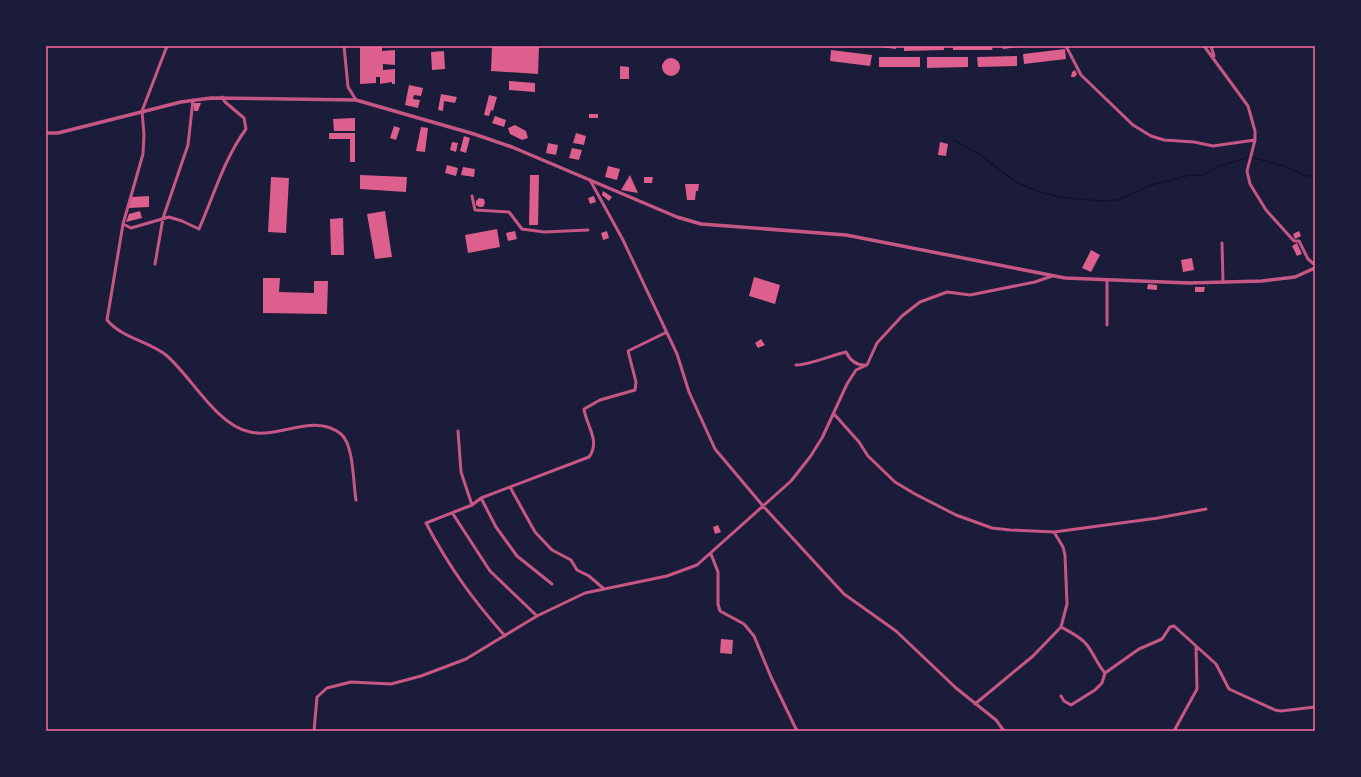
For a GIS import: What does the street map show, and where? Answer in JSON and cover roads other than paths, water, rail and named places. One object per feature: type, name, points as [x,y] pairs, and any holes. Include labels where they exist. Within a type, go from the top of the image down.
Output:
[{"type":"street","points":[[167,46],[142,111],[144,135],[143,154],[123,224],[107,320],[114,329],[165,355],[182,371],[208,404],[237,427],[250,433],[268,433],[307,426],[330,427],[341,434],[348,442],[356,500]]},
{"type":"street","points":[[344,46],[348,87],[356,100]]},
{"type":"street","points":[[1066,46],[1081,75],[1133,125],[1151,136],[1164,140],[1194,142],[1213,146],[1255,140]]},
{"type":"street","points":[[46,133],[58,133],[142,111],[193,100],[222,97],[356,100],[484,138],[590,180],[677,217],[701,224],[846,235],[1052,276],[1106,280],[1189,283],[1262,281],[1288,278],[1315,267],[1308,259],[1299,241],[1294,241],[1260,200],[1250,184],[1247,171],[1255,140],[1254,125],[1248,106],[1215,58],[1204,46]]},
{"type":"street","points":[[1211,46],[1215,58]]},
{"type":"street","points":[[123,224],[131,228],[169,217],[199,229],[213,199],[229,155],[246,129],[244,118],[225,102],[222,97]]},
{"type":"street","points":[[156,264],[163,218],[188,145],[193,100]]},
{"type":"street","points":[[590,180],[623,240],[665,333],[677,354],[688,392],[715,449],[763,506],[844,594],[896,631],[956,688],[996,720],[1004,731]]},
{"type":"street","points":[[472,196],[475,210],[508,212],[522,230],[544,232],[588,230]]},
{"type":"street","points":[[1222,242],[1223,282]]},
{"type":"street","points":[[314,731],[317,697],[327,688],[351,682],[391,684],[421,676],[466,659],[537,616],[585,592],[679,573],[697,565],[791,481],[810,457],[834,414],[847,384],[856,370],[867,365],[877,343],[889,328],[920,302],[947,292],[970,295],[1035,282],[1052,276]]},
{"type":"street","points":[[1106,280],[1107,325]]},
{"type":"street","points":[[505,636],[480,608],[458,579],[426,523],[453,514],[472,505],[481,498],[589,457],[593,452],[594,443],[585,417],[584,408],[600,400],[635,390],[636,382],[628,351],[665,333]]},
{"type":"street","points":[[796,365],[804,366],[818,359],[846,352],[848,357],[855,363],[867,365]]},
{"type":"street","points":[[834,414],[859,442],[868,456],[895,482],[932,504],[956,515],[992,528],[1054,532],[1158,518],[1206,509]]},
{"type":"street","points":[[458,431],[461,472],[472,505]]},
{"type":"street","points":[[510,487],[535,532],[552,550],[571,560],[577,570],[589,576],[603,588]]},
{"type":"street","points":[[481,498],[496,527],[516,556],[552,584]]},
{"type":"street","points":[[453,514],[490,571],[537,616]]},
{"type":"street","points":[[975,704],[1033,656],[1061,627],[1067,604],[1065,555],[1063,547],[1054,532]]},
{"type":"street","points":[[711,554],[718,572],[718,604],[720,611],[744,624],[754,636],[771,677],[797,731]]},
{"type":"street","points":[[1061,696],[1064,701],[1071,705],[1095,690],[1102,683],[1105,673],[1139,649],[1162,639],[1170,627],[1174,626],[1216,664],[1229,689],[1275,710],[1281,711],[1315,707]]},
{"type":"street","points":[[1061,627],[1082,639],[1105,673]]},
{"type":"street","points":[[1174,731],[1197,689],[1196,646]]},
{"type":"waterway","points":[[954,140],[979,154],[1016,182],[1039,192],[1060,197],[1099,201],[1118,200],[1151,185],[1190,175],[1204,175],[1216,167],[1250,157],[1285,166],[1304,175],[1315,177]]}]
